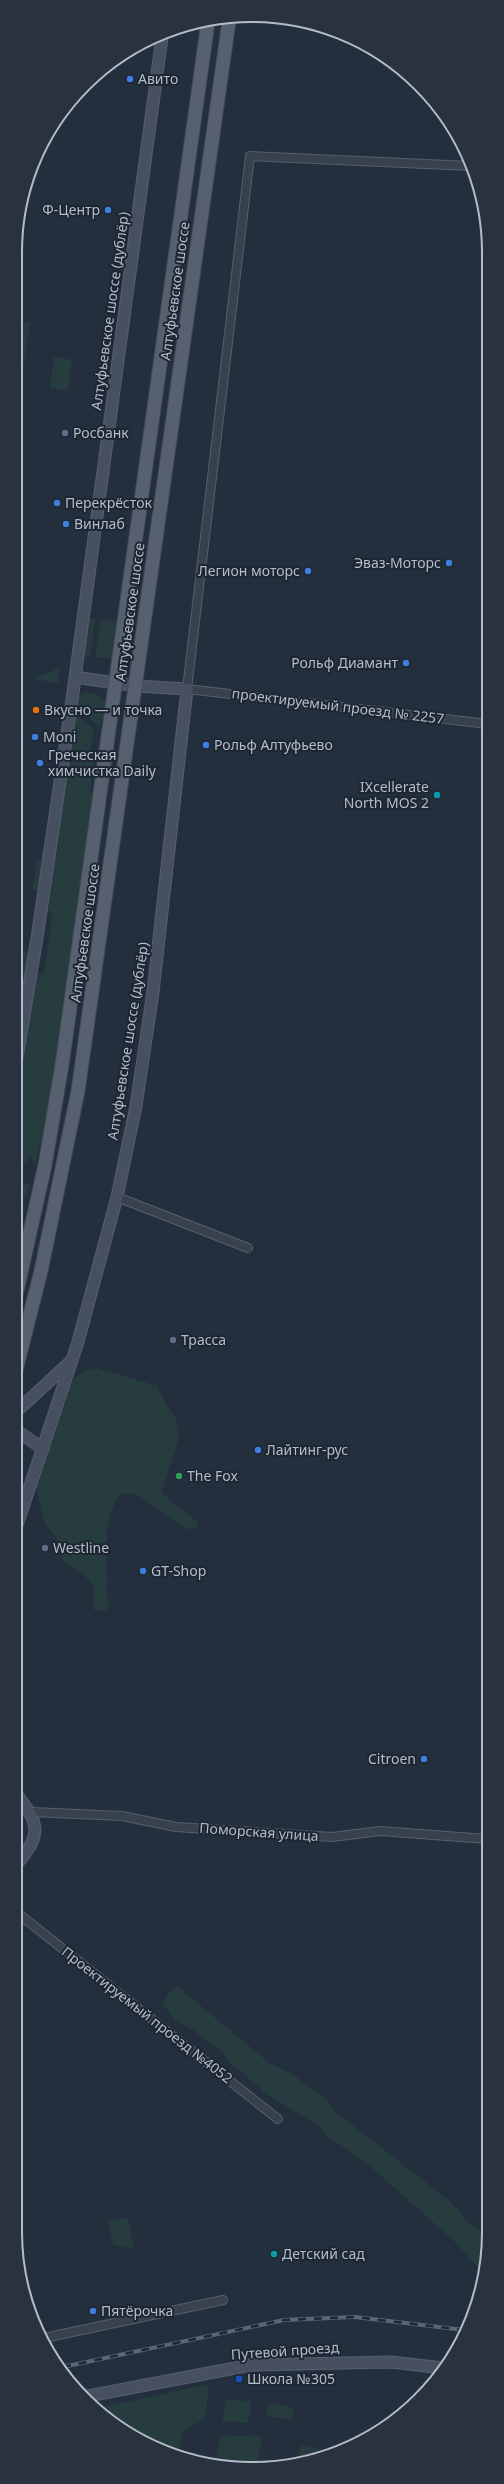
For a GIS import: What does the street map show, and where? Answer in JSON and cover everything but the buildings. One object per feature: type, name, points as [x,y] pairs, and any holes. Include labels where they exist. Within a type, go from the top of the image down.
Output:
[{"type":"main road","name":"Алтуфьевское шоссе","points":[[22,1347],[42,1272],[74,1117],[229,23]]},
{"type":"main road","name":"Алтуфьевское шоссе","points":[[22,1269],[60,1080],[207,26]]},
{"type":"main road","name":"Алтуфьевское шоссе (дублёр)","points":[[22,1027],[38,932],[75,677],[161,41]]},
{"type":"main road","points":[[75,677],[116,684],[187,689]]},
{"type":"main road","name":"Алтуфьевское шоссе (дублёр)","points":[[22,1510],[72,1360],[117,1197],[139,1090],[149,1022],[187,689]]},
{"type":"main road","points":[[22,1245],[30,1235]]},
{"type":"main road","points":[[22,1406],[72,1360]]},
{"type":"main road","points":[[22,1434],[43,1449]]},
{"type":"main road","points":[[22,1800],[32,1812],[35,1824],[34,1836],[27,1852],[22,1858]]},
{"type":"main road","name":"Путевой проезд","points":[[91,2397],[252,2365],[391,2362],[437,2367]]},
{"type":"street","points":[[187,689],[250,156],[465,166]]},
{"type":"street","name":"проектируемый проезд № 2257","points":[[187,689],[482,723]]},
{"type":"street","points":[[117,1197],[248,1248]]},
{"type":"street","name":"Поморская улица","points":[[32,1812],[122,1816],[176,1827],[332,1837],[380,1831],[482,1839]]},
{"type":"street","name":"Проектируемый проезд №4052","points":[[22,1917],[278,2119]]},
{"type":"street","points":[[48,2337],[224,2300]]},
{"type":"green space","points":[[22,322],[30,323],[22,378]]},
{"type":"green space","points":[[54,357],[72,360],[68,391],[50,388]]},
{"type":"green space","points":[[86,617],[95,619],[90,657],[81,656]]},
{"type":"green space","points":[[101,619],[117,622],[112,658],[95,657]]},
{"type":"green space","points":[[60,668],[58,683],[33,679]]},
{"type":"green space","points":[[84,692],[94,693],[107,701],[107,720],[101,719],[100,728],[81,711],[76,710],[78,697]]},
{"type":"green space","points":[[75,714],[94,728],[89,754],[69,760]]},
{"type":"green space","points":[[92,757],[94,761],[90,793],[96,794],[45,1143],[40,1142],[35,1165],[29,1156],[26,1163],[22,1160],[22,1060],[38,974],[44,973],[53,913],[47,913],[68,763]]},
{"type":"green space","points":[[38,859],[42,864],[38,891],[32,890]]},
{"type":"green space","points":[[22,951],[30,952],[25,977],[22,977]]},
{"type":"green space","points":[[22,1183],[30,1184],[27,1197],[22,1197]]},
{"type":"green space","points":[[22,1207],[25,1208],[22,1222]]},
{"type":"green space","points":[[22,1227],[26,1228],[22,1236]]},
{"type":"green space","points":[[97,1368],[157,1386],[176,1419],[179,1438],[162,1489],[164,1495],[196,1521],[198,1525],[196,1529],[187,1529],[138,1495],[130,1493],[120,1495],[108,1522],[107,1593],[109,1606],[107,1610],[94,1610],[94,1594],[92,1585],[86,1577],[64,1560],[60,1555],[57,1547],[56,1536],[45,1524],[36,1486],[73,1379],[84,1371]]},
{"type":"green space","points":[[177,1986],[268,2062],[292,2074],[324,2098],[336,2112],[452,2203],[467,2221],[482,2233],[479,2269],[454,2241],[377,2172],[346,2148],[329,2139],[317,2125],[264,2092],[232,2064],[220,2050],[192,2029],[177,2022],[163,2005],[169,1992]]},
{"type":"green space","points":[[128,2217],[134,2249],[113,2245],[108,2221]]},
{"type":"green space","points":[[209,2384],[205,2419],[183,2431],[179,2450],[137,2431],[103,2407]]},
{"type":"green space","points":[[226,2400],[252,2401],[248,2423],[222,2421]]},
{"type":"green space","points":[[268,2403],[294,2408],[292,2420],[266,2416]]},
{"type":"green space","points":[[221,2435],[262,2437],[258,2462],[237,2462],[216,2459]]},
{"type":"green space","points":[[301,2445],[318,2449],[317,2453],[298,2458]]},
{"type":"railway","points":[[66,2366],[284,2320],[355,2317],[460,2330]]},
{"type":"place","name":"Авито","points":[[130,79]]},
{"type":"place","name":"Ф-Центр","points":[[108,210]]},
{"type":"place","name":"Росбанк","points":[[65,433]]},
{"type":"place","name":"Перекрёсток","points":[[57,503]]},
{"type":"place","name":"Винлаб","points":[[66,524]]},
{"type":"place","name":"Эваз-Моторс","points":[[449,563]]},
{"type":"place","name":"Легион моторс","points":[[308,571]]},
{"type":"place","name":"Рольф Диамант","points":[[406,663]]},
{"type":"place","name":"Вкусно — и точка","points":[[36,710]]},
{"type":"place","name":"Moni","points":[[35,737]]},
{"type":"place","name":"Рольф Алтуфьево","points":[[206,745]]},
{"type":"place","name":"Греческая химчистка Daily","points":[[40,763]]},
{"type":"place","name":"IXcellerate North MOS 2","points":[[437,795]]},
{"type":"place","name":"Трасса","points":[[173,1340]]},
{"type":"place","name":"Лайтинг-рус","points":[[258,1450]]},
{"type":"place","name":"The Fox","points":[[179,1476]]},
{"type":"place","name":"Westline","points":[[45,1548]]},
{"type":"place","name":"GT-Shop","points":[[143,1571]]},
{"type":"place","name":"Citroen","points":[[424,1759]]},
{"type":"place","name":"Детский сад","points":[[274,2254]]},
{"type":"place","name":"Пятёрочка","points":[[93,2311]]},
{"type":"place","name":"Школа №305","points":[[239,2379]]}]
